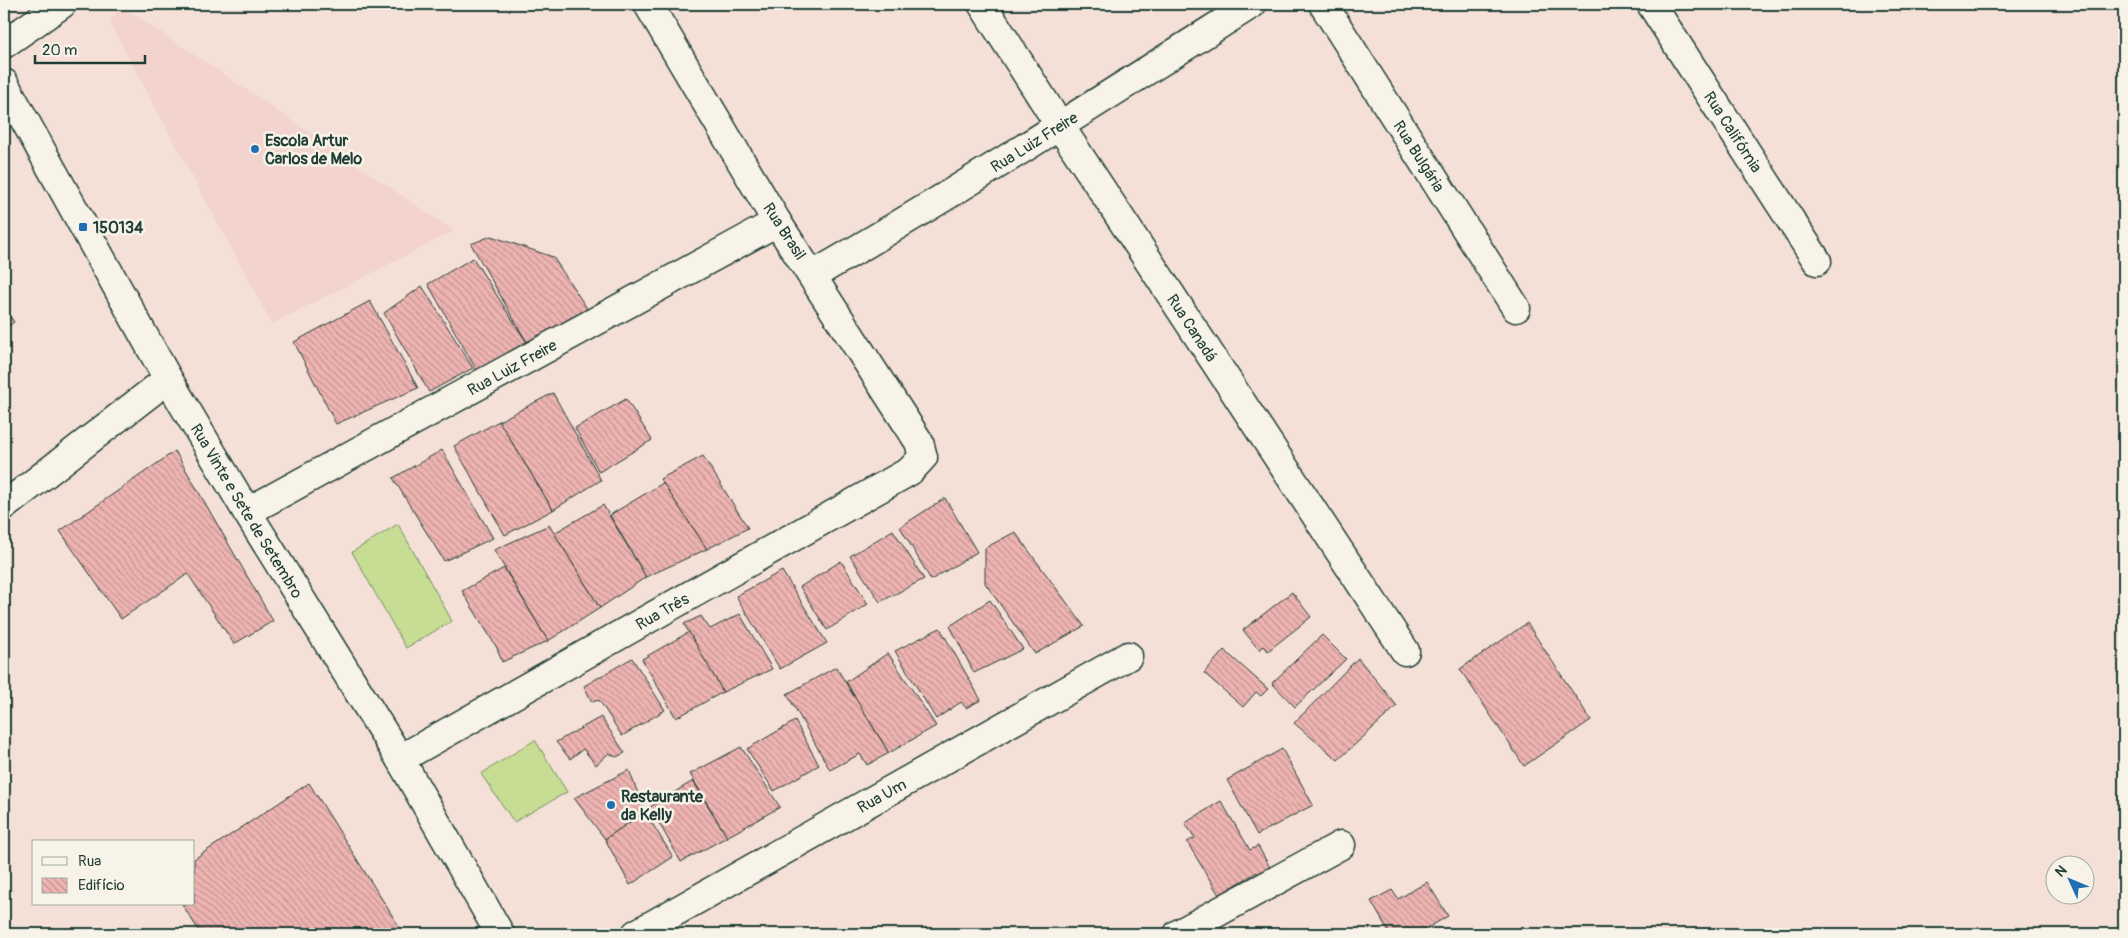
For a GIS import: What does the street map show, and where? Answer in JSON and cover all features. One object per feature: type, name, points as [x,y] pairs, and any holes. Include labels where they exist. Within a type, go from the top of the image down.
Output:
[{"type":"street","points":[[4,44],[62,4]]},
{"type":"street","name":"Rua Brasil","points":[[648,4],[777,222],[813,275],[919,442],[922,457]]},
{"type":"street","name":"Rua Canadá","points":[[982,4],[1405,651]]},
{"type":"street","name":"Rua Luiz Freire","points":[[813,275],[901,224],[1060,126],[1252,4]]},
{"type":"street","name":"Rua Bulgária","points":[[1323,4],[1516,308]]},
{"type":"street","name":"Rua Califórnia","points":[[1651,4],[1817,261]]},
{"type":"street","name":"Rua Vinte e Sete de Setembro","points":[[4,83],[11,113],[247,512],[400,759],[500,934]]},
{"type":"street","name":"Rua Luiz Freire","points":[[247,512],[777,222]]},
{"type":"street","points":[[4,506],[168,379]]},
{"type":"street","name":"Rua Três","points":[[400,759],[910,471],[922,457]]},
{"type":"street","name":"Rua Um","points":[[636,934],[1128,656]]},
{"type":"street","points":[[1178,934],[1341,846]]},
{"type":"shaded area","name":"Escola Artur Carlos de Melo","points":[[120,5],[454,231],[272,324],[110,23]]},
{"type":"green space","points":[[398,524],[452,621],[406,648],[352,552]]},
{"type":"green space","points":[[535,740],[567,792],[514,822],[481,774]]},
{"type":"building","points":[[491,236],[553,257],[590,313],[529,346],[471,244]]},
{"type":"building","points":[[473,258],[529,346],[477,371],[428,284]]},
{"type":"building","points":[[422,286],[473,368],[429,392],[384,313]]},
{"type":"building","points":[[370,301],[418,388],[336,424],[294,342]]},
{"type":"building","points":[[4,308],[14,322],[4,330]]},
{"type":"building","points":[[553,393],[601,480],[553,510],[499,421]]},
{"type":"building","points":[[626,399],[652,440],[599,472],[575,428]]},
{"type":"building","points":[[499,421],[553,510],[505,535],[454,446]]},
{"type":"building","points":[[442,450],[493,538],[444,561],[393,478]]},
{"type":"building","points":[[175,451],[273,621],[234,644],[188,574],[121,619],[60,531]]},
{"type":"building","points":[[703,456],[748,528],[707,549],[660,479]]},
{"type":"building","points":[[663,483],[707,549],[646,577],[610,515]]},
{"type":"building","points":[[945,498],[977,552],[931,580],[900,527]]},
{"type":"building","points":[[603,505],[646,577],[600,608],[554,533]]},
{"type":"building","points":[[549,525],[600,608],[548,641],[494,550]]},
{"type":"building","points":[[893,530],[924,579],[880,602],[850,556]]},
{"type":"building","points":[[1015,532],[1084,626],[1035,654],[985,583],[985,548]]},
{"type":"building","points":[[841,561],[868,604],[827,630],[800,587]]},
{"type":"building","points":[[504,568],[548,641],[502,662],[497,648],[462,591]]},
{"type":"building","points":[[782,571],[827,643],[780,669],[736,596]]},
{"type":"building","points":[[1292,592],[1311,617],[1268,651],[1264,646],[1259,650],[1243,630]]},
{"type":"building","points":[[990,600],[1023,649],[974,673],[950,626]]},
{"type":"building","points":[[740,614],[772,669],[723,692],[684,624],[701,616],[710,629]]},
{"type":"building","points":[[1527,623],[1591,720],[1524,766],[1460,669]]},
{"type":"building","points":[[940,628],[981,700],[966,708],[961,702],[936,719],[895,651]]},
{"type":"building","points":[[689,632],[723,692],[676,718],[642,659]]},
{"type":"building","points":[[1322,635],[1346,659],[1295,707],[1272,683]]},
{"type":"building","points":[[1224,650],[1268,689],[1261,696],[1256,692],[1243,707],[1204,673]]},
{"type":"building","points":[[888,653],[936,726],[889,753],[846,682]]},
{"type":"building","points":[[632,658],[665,710],[622,736],[599,700],[592,702],[584,686]]},
{"type":"building","points":[[1358,658],[1397,706],[1338,760],[1294,723]]},
{"type":"building","points":[[836,667],[889,753],[867,765],[860,754],[830,770],[787,694]]},
{"type":"building","points":[[601,717],[625,753],[616,757],[609,753],[596,765],[583,749],[570,759],[556,742]]},
{"type":"building","points":[[795,721],[819,765],[774,791],[747,749]]},
{"type":"building","points":[[741,747],[780,807],[727,837],[690,774]]},
{"type":"building","points":[[1282,749],[1313,805],[1257,835],[1227,780]]},
{"type":"building","name":"Restaurante da Kelly","points":[[629,770],[645,812],[605,839],[574,798]]},
{"type":"building","points":[[693,781],[727,837],[681,862],[650,807]]},
{"type":"building","points":[[309,783],[400,928],[390,934],[201,934],[183,906],[195,906],[195,858]]},
{"type":"building","points":[[1221,801],[1250,850],[1258,846],[1273,873],[1262,880],[1257,872],[1219,895],[1187,842],[1195,838],[1185,823]]},
{"type":"building","points":[[645,812],[673,857],[630,885],[605,839]]},
{"type":"building","points":[[1427,882],[1448,916],[1424,930],[1427,934],[1390,934],[1371,901],[1392,890],[1398,899]]},
{"type":"place","name":"Escola Artur Carlos de Melo","points":[[255,149]]},
{"type":"place","name":"150134","points":[[83,227]]},
{"type":"place","name":"Restaurante da Kelly","points":[[611,805]]}]
